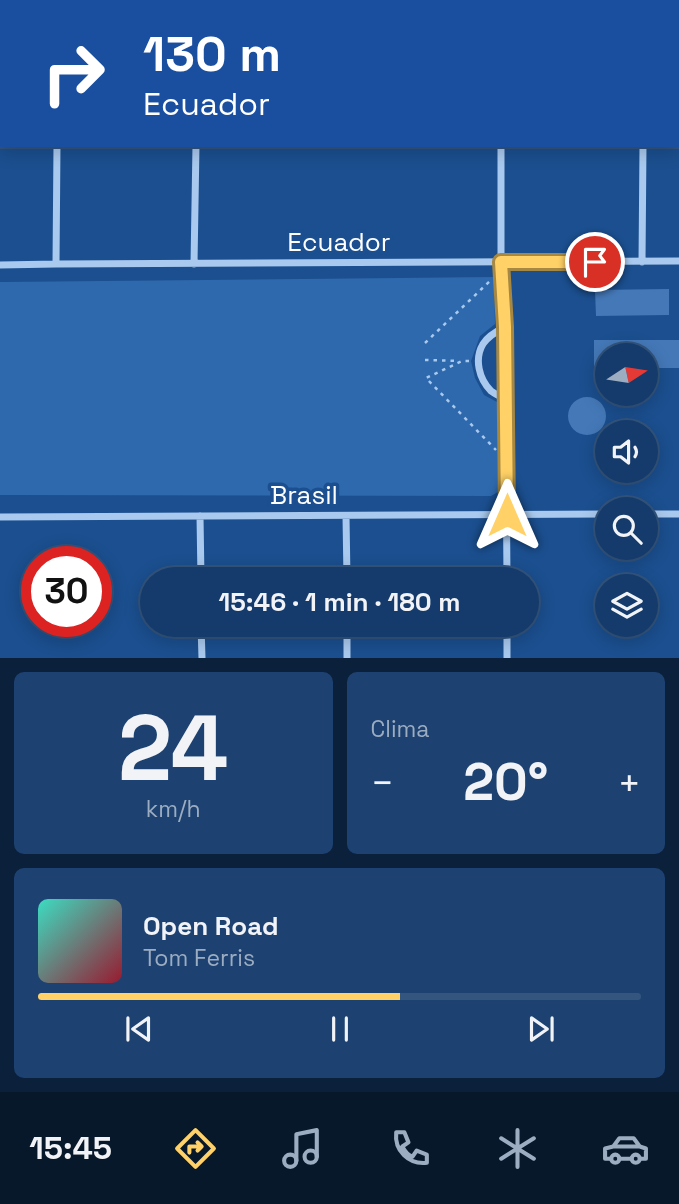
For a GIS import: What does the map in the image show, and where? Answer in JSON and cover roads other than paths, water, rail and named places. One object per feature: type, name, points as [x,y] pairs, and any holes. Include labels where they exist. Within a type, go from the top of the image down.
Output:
[{"type":"street","points":[[56,264],[57,147]]},
{"type":"street","points":[[194,264],[196,147]]},
{"type":"street","points":[[501,147],[507,567]]},
{"type":"street","points":[[642,262],[643,147]]},
{"type":"street","name":"Ecuador","points":[[0,265],[679,261]]},
{"type":"street","points":[[505,327],[483,344],[477,360],[482,380],[492,392],[506,399]]},
{"type":"street","name":"Brasil","points":[[0,517],[595,514]]},
{"type":"street","points":[[658,514],[679,514]]},
{"type":"street","points":[[200,516],[201,567]]},
{"type":"street","points":[[346,516],[347,567]]},
{"type":"street","points":[[201,637],[202,658]]},
{"type":"street","points":[[347,637],[347,658]]},
{"type":"street","points":[[507,637],[507,658]]}]
